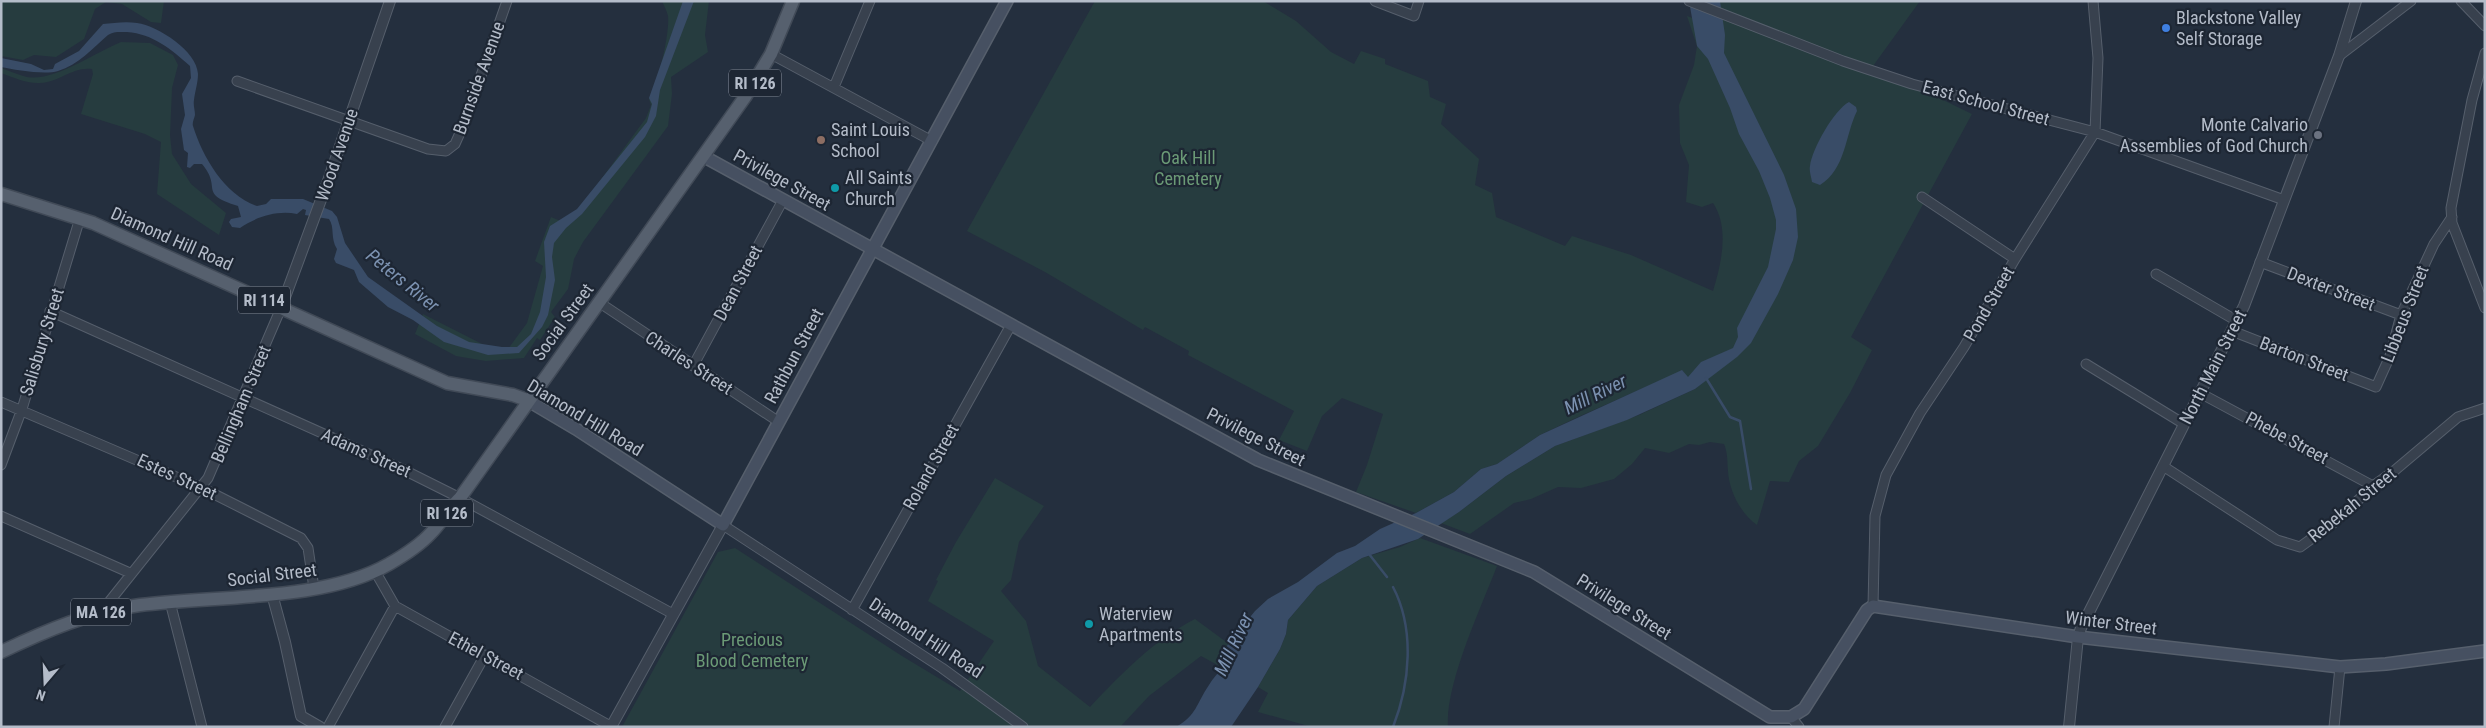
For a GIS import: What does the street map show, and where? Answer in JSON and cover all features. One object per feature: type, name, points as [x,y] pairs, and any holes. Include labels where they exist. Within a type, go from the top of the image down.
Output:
[{"type":"main road","name":"Social Street","points":[[170,602],[272,594],[333,585],[375,572],[390,564],[431,533],[460,498],[527,400],[600,303],[745,97],[771,54],[793,1]]},
{"type":"main road","name":"Rathbun Street","points":[[723,525],[824,335],[873,250],[1007,1]]},
{"type":"main road","name":"Privilege Street","points":[[703,156],[1258,460],[1534,572],[1760,712],[1770,717],[1791,717]]},
{"type":"main road","name":"Diamond Hill Road","points":[[1,194],[80,218],[447,383],[514,395],[527,400],[576,429],[723,525]]},
{"type":"main road","name":"MA 126","points":[[1,652],[28,639],[101,612],[170,602]]},
{"type":"main road","name":"Winter Street","points":[[1873,606],[2078,637],[2340,667],[2386,664],[2485,651]]},
{"type":"main road","points":[[1791,717],[1804,709],[1867,610],[1873,606]]},
{"type":"street","name":"Wood Avenue","points":[[281,308],[321,201],[390,1]]},
{"type":"street","name":"Burnside Avenue","points":[[350,119],[428,149],[446,151],[455,144],[464,124],[507,1]]},
{"type":"street","points":[[834,86],[870,1]]},
{"type":"street","points":[[1375,1],[1414,16],[1419,1]]},
{"type":"street","name":"East School Street","points":[[1690,1],[1843,61],[1912,84],[2095,132],[2284,200]]},
{"type":"street","name":"Pond Street","points":[[1873,606],[1876,516],[1886,475],[1920,413],[1964,347],[2015,259],[2095,132],[2098,58],[2094,1]]},
{"type":"street","name":"North Main Street","points":[[2069,727],[2078,637],[2237,321],[2339,56],[2356,1]]},
{"type":"street","points":[[2339,56],[2410,1]]},
{"type":"street","points":[[2461,1],[2485,26]]},
{"type":"street","points":[[2485,53],[2472,100],[2451,208],[2452,217],[2485,308]]},
{"type":"street","points":[[771,54],[834,86],[932,141]]},
{"type":"street","points":[[237,81],[350,119]]},
{"type":"street","points":[[1922,197],[2015,259]]},
{"type":"street","name":"Dean Street","points":[[693,366],[783,200]]},
{"type":"street","name":"Libbeus Street","points":[[2376,387],[2390,356],[2401,315],[2434,244],[2452,217]]},
{"type":"street","name":"Salisbury Street","points":[[1,465],[22,409],[50,311],[80,218]]},
{"type":"street","name":"Dexter Street","points":[[2260,262],[2401,315]]},
{"type":"street","points":[[2156,274],[2237,321]]},
{"type":"street","name":"Charles Street","points":[[600,303],[779,422]]},
{"type":"street","name":"Bellingham Street","points":[[101,612],[130,574],[202,488],[221,452],[281,308]]},
{"type":"street","name":"Adams Street","points":[[50,311],[402,469],[460,498],[673,614]]},
{"type":"street","name":"Roland Street","points":[[852,610],[1011,325]]},
{"type":"street","name":"Barton Street","points":[[2232,331],[2376,387]]},
{"type":"street","points":[[2086,364],[2184,424]]},
{"type":"street","name":"Phebe Street","points":[[2200,392],[2373,486]]},
{"type":"street","name":"Estes Street","points":[[1,402],[22,409],[202,488],[301,538],[308,548],[314,588]]},
{"type":"street","name":"Rebekah Street","points":[[2163,466],[2277,540],[2300,547],[2316,537],[2373,486],[2394,471],[2458,417],[2485,408]]},
{"type":"street","points":[[1,516],[130,574]]},
{"type":"street","name":"Diamond Hill Road","points":[[723,525],[942,668],[1023,727]]},
{"type":"street","name":"Rathbun Street","points":[[612,727],[723,525]]},
{"type":"street","points":[[328,727],[395,606],[375,572]]},
{"type":"street","points":[[272,594],[285,642],[301,716],[320,727]]},
{"type":"street","points":[[170,602],[202,727]]},
{"type":"street","name":"Ethel Street","points":[[395,606],[612,727]]},
{"type":"street","points":[[446,727],[485,656]]},
{"type":"street","points":[[2334,727],[2340,667]]},
{"type":"street","points":[[1791,717],[1799,727]]},
{"type":"green space","points":[[1,1],[164,1],[161,23],[151,22],[122,4],[106,2],[95,9],[84,39],[56,57],[34,55],[23,60],[1,56]]},
{"type":"green space","points":[[662,1],[709,1],[705,35],[708,52],[671,77],[672,94],[668,126],[583,242],[574,259],[568,289],[551,312],[555,317],[540,340],[537,338],[524,358],[486,361],[456,356],[415,334],[423,314],[484,345],[508,349],[527,323],[543,266],[535,261],[551,217],[563,222],[578,211],[646,118],[651,105],[649,99],[659,71],[667,34],[668,16]]},
{"type":"green space","name":"Oak Hill Cemetery","points":[[1095,1],[1263,1],[1296,21],[1331,52],[1354,64],[1361,51],[1385,59],[1385,64],[1428,81],[1430,97],[1446,104],[1441,124],[1479,159],[1475,185],[1492,193],[1496,217],[1565,246],[1572,236],[1631,255],[1713,291],[1721,258],[1723,235],[1721,224],[1713,203],[1702,207],[1686,202],[1689,165],[1680,143],[1679,105],[1694,65],[1697,46],[1687,16],[1724,29],[1704,1],[1920,1],[1873,66],[1972,114],[1851,337],[1872,350],[1850,393],[1818,446],[1799,461],[1789,482],[1770,481],[1757,525],[1746,515],[1733,494],[1724,444],[1710,442],[1699,445],[1689,444],[1669,453],[1645,448],[1632,464],[1614,479],[1581,488],[1558,487],[1531,499],[1514,503],[1470,534],[1441,523],[1459,512],[1506,476],[1555,446],[1639,415],[1695,389],[1710,377],[1657,382],[1578,417],[1540,435],[1497,464],[1481,469],[1454,492],[1416,513],[1356,492],[1367,465],[1383,414],[1342,398],[1322,416],[1307,451],[1279,440],[1294,411],[1188,355],[1189,351],[1145,327],[1143,330],[1045,272],[967,231]]},
{"type":"green space","points":[[121,42],[150,43],[173,55],[178,65],[172,88],[170,135],[172,154],[191,184],[226,213],[219,235],[157,194],[161,142],[145,134],[81,114],[93,74],[92,69],[79,70],[54,80],[40,83],[25,81],[1,73],[1,68],[27,77],[50,75]]},
{"type":"green space","name":"Precious Blood Cemetery","points":[[995,478],[1044,506],[1019,542],[1011,580],[1001,591],[1026,621],[1038,666],[1090,707],[1126,670],[1152,647],[1195,619],[1229,644],[1226,647],[1227,660],[1223,668],[1201,656],[1149,696],[1118,727],[622,727],[718,552],[735,548],[902,656],[960,691],[994,641],[928,601],[938,581],[936,580],[956,542]]},
{"type":"green space","points":[[1420,538],[1497,566],[1458,668],[1452,690],[1448,727],[1312,727],[1258,712],[1268,693],[1258,687],[1280,649],[1286,634],[1288,620],[1317,586],[1362,558],[1400,547]]},
{"type":"water","points":[[683,1],[694,1],[660,90],[656,116],[645,137],[582,214],[566,228],[554,243],[552,257],[555,280],[548,315],[542,327],[519,353],[488,355],[444,342],[413,320],[388,307],[359,282],[354,270],[336,263],[334,259],[337,249],[329,219],[305,215],[306,210],[303,209],[297,214],[274,214],[260,218],[240,228],[232,227],[229,222],[231,219],[241,217],[238,206],[214,194],[211,179],[202,164],[194,164],[190,168],[187,167],[188,153],[184,150],[181,129],[185,115],[182,94],[191,78],[190,66],[161,43],[136,33],[115,32],[108,35],[72,65],[58,71],[22,71],[1,67],[1,58],[31,64],[44,70],[53,69],[55,64],[79,51],[103,24],[137,23],[165,34],[184,49],[196,65],[198,77],[193,126],[209,162],[225,184],[235,193],[245,201],[257,206],[266,204],[271,199],[303,199],[332,211],[337,217],[345,243],[368,277],[437,326],[469,342],[502,347],[517,347],[531,334],[540,312],[546,277],[544,242],[550,226],[577,209],[647,122],[652,104],[649,98]]},
{"type":"water","name":"Mill River","points":[[1689,1],[1720,1],[1725,35],[1724,53],[1784,175],[1796,209],[1798,237],[1793,260],[1778,294],[1751,343],[1737,357],[1695,389],[1627,420],[1555,446],[1506,476],[1459,512],[1418,539],[1362,558],[1317,586],[1288,620],[1286,634],[1280,649],[1258,687],[1231,727],[1176,727],[1183,723],[1192,713],[1222,668],[1226,660],[1226,647],[1255,611],[1268,599],[1298,582],[1337,553],[1355,546],[1380,529],[1416,513],[1454,492],[1481,469],[1497,464],[1540,435],[1682,370],[1688,377],[1701,362],[1733,348],[1738,337],[1737,328],[1768,267],[1776,229],[1776,220],[1770,198],[1759,171],[1739,134],[1730,108],[1708,59],[1697,46]]},
{"type":"water","points":[[1849,102],[1856,107],[1857,111],[1840,161],[1829,178],[1820,185],[1812,182],[1810,168],[1815,150],[1831,121],[1843,106]]},
{"type":"waterway","points":[[1706,378],[1730,417],[1740,421],[1751,489]]},
{"type":"waterway","points":[[1369,554],[1387,577]]},
{"type":"waterway","points":[[1393,587],[1405,621],[1408,657],[1403,693],[1393,727]]},
{"type":"place","name":"Blackstone Valley Self Storage","points":[[2166,28]]},
{"type":"place","name":"Monte Calvario Assemblies of God Church","points":[[2318,135]]},
{"type":"place","name":"Saint Louis School","points":[[821,140]]},
{"type":"place","name":"All Saints Church","points":[[835,188]]},
{"type":"place","name":"Waterview Apartments","points":[[1089,624]]},
{"type":"water label","name":"Peters River","points":[[403,280]]}]
